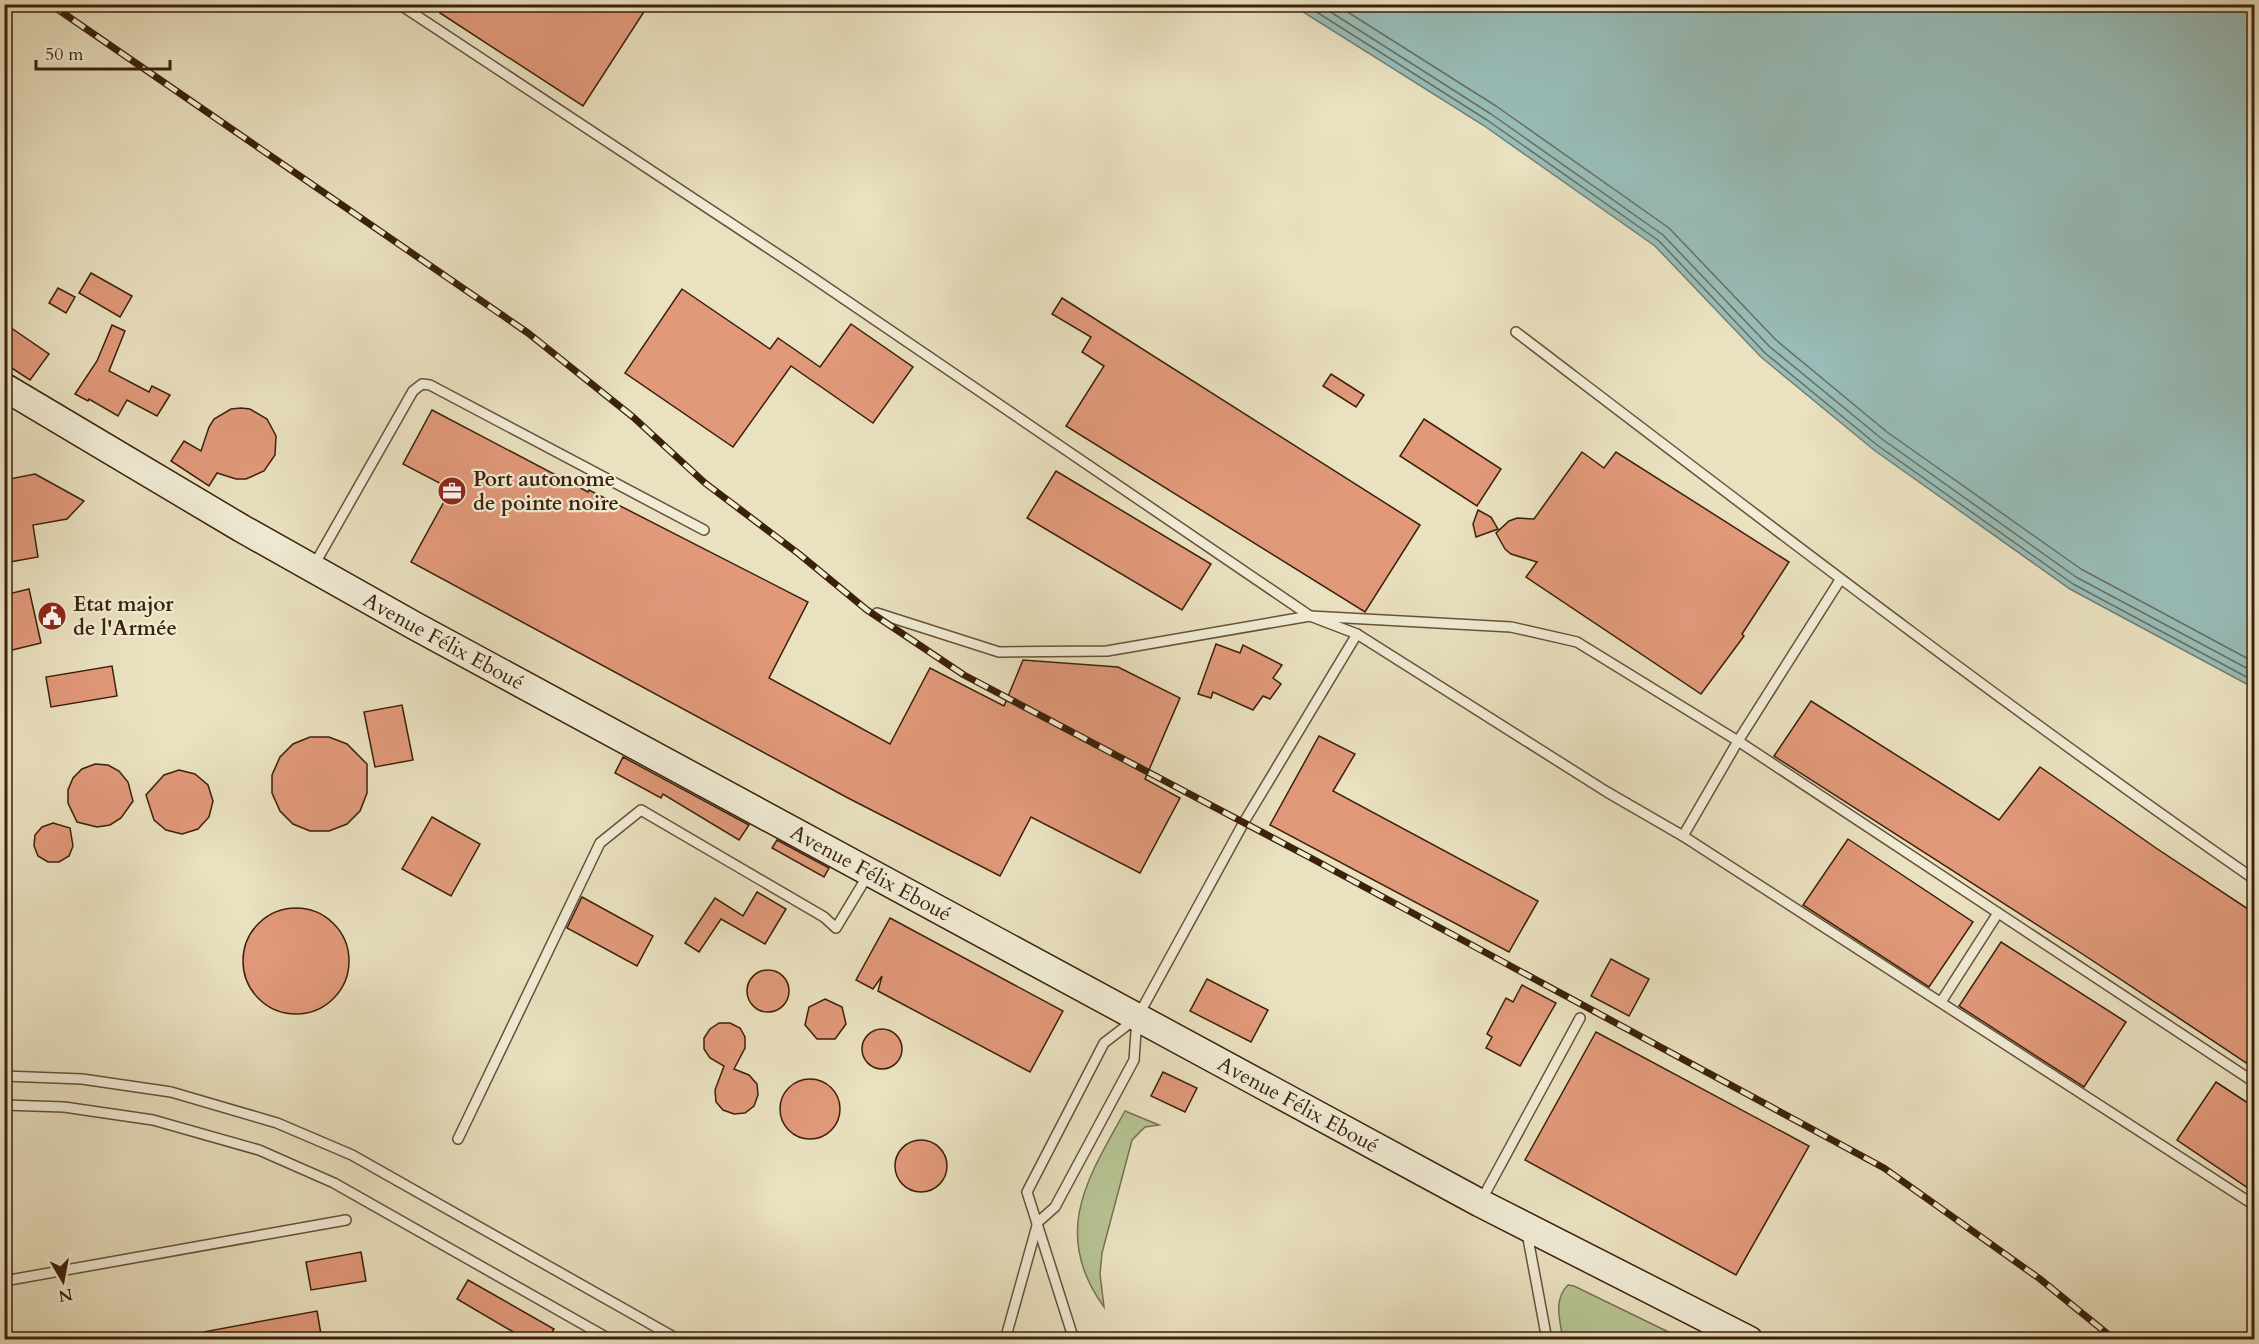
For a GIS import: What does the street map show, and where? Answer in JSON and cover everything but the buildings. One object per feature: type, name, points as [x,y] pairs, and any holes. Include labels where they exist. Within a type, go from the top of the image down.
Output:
[{"type":"street","name":"Avenue Félix Eboué","points":[[4,387],[312,569],[1480,1203],[1749,1340]]},
{"type":"lane","points":[[399,4],[803,271],[1310,616],[1357,634],[1606,792],[1683,836],[2254,1205]]},
{"type":"lane","points":[[1516,332],[1840,580],[2047,733],[2254,879]]},
{"type":"lane","points":[[312,569],[413,392],[422,384],[430,386],[704,530]]},
{"type":"lane","points":[[1683,836],[1738,741],[1840,580]]},
{"type":"lane","points":[[877,613],[999,652],[1107,651],[1310,616],[1511,627],[1577,642],[1738,741],[2254,1082]]},
{"type":"lane","points":[[1074,1340],[1027,1192],[1104,1043],[1137,1018],[1244,822],[1357,634]]},
{"type":"lane","points":[[458,1138],[600,843],[641,810],[824,917],[836,928],[869,873]]},
{"type":"lane","points":[[1941,1002],[1998,913]]},
{"type":"lane","points":[[1005,1340],[1038,1222],[1055,1207],[1134,1060],[1137,1018]]},
{"type":"lane","points":[[1480,1203],[1580,1018]]},
{"type":"lane","points":[[4,1076],[82,1079],[171,1092],[278,1123],[352,1155],[679,1340]]},
{"type":"lane","points":[[4,1105],[64,1107],[153,1120],[259,1150],[334,1183],[611,1340]]},
{"type":"lane","points":[[4,1281],[346,1220]]},
{"type":"lane","points":[[1526,1226],[1547,1340]]},
{"type":"green space","points":[[1125,1111],[1159,1125],[1145,1127],[1132,1140],[1102,1253],[1100,1274],[1104,1307],[1088,1280],[1080,1255],[1077,1231],[1080,1207],[1088,1184],[1098,1160]]},
{"type":"green space","points":[[1568,1285],[1683,1339],[1563,1339],[1559,1304],[1560,1297]]},
{"type":"water","points":[[1292,5],[2254,5],[2254,688],[2070,589],[1874,450],[1761,357],[1655,246],[1483,125]]},
{"type":"railway","points":[[50,4],[528,333],[633,417],[705,483],[799,554],[867,610],[964,675],[1309,857],[1884,1168],[2040,1279],[2115,1340]]},
{"type":"place","name":"Port autonome de pointe noire","points":[[452,491]]},
{"type":"place","name":"Etat major de l'Armée","points":[[52,616]]}]
